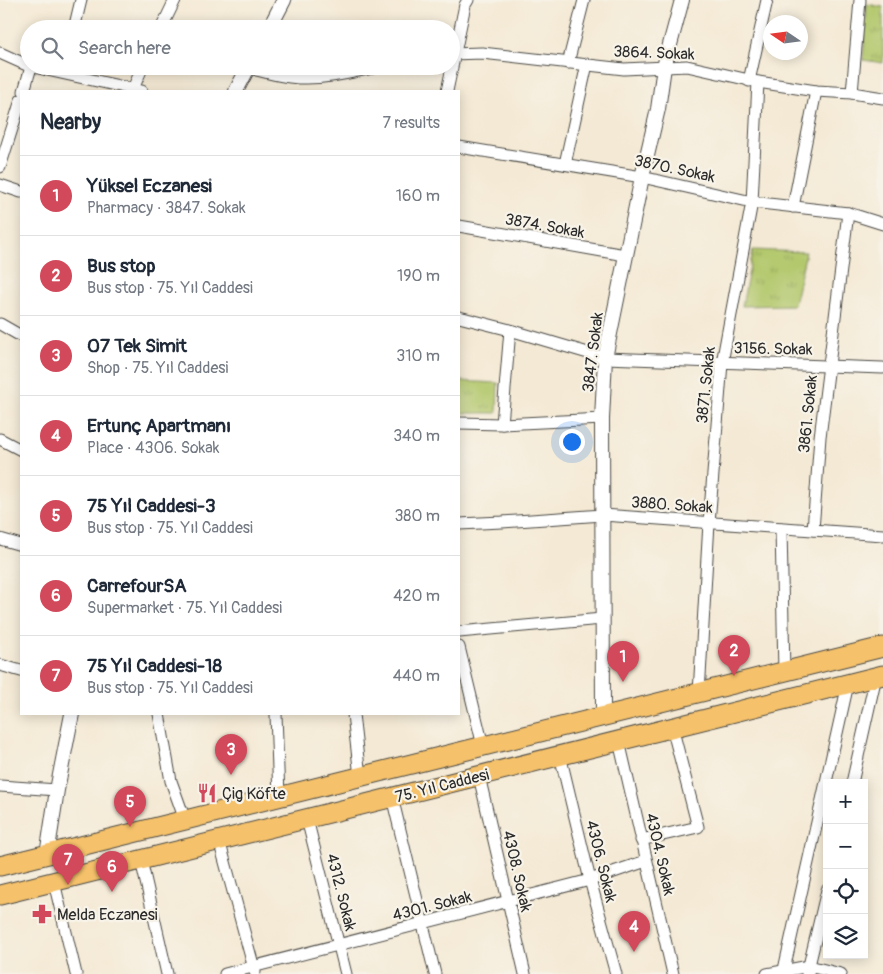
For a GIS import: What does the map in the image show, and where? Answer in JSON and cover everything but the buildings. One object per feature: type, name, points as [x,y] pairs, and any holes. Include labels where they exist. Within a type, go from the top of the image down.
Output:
[{"type":"main road","name":"75. Yıl Caddesi","points":[[0,866],[883,647]]},
{"type":"main road","name":"75. Yıl Caddesi","points":[[0,895],[880,676]]},
{"type":"street","points":[[76,20],[81,0]]},
{"type":"street","points":[[165,20],[175,0]]},
{"type":"street","points":[[274,20],[284,0]]},
{"type":"street","points":[[568,63],[584,0]]},
{"type":"street","name":"3847. Sokak","points":[[603,716],[602,419],[605,358],[625,255],[658,109],[664,66],[682,0]]},
{"type":"street","name":"3871. Sokak","points":[[699,693],[709,523],[722,363],[752,202],[754,81],[767,0]]},
{"type":"street","points":[[852,93],[860,0]]},
{"type":"street","points":[[460,21],[464,2]]},
{"type":"street","points":[[0,52],[20,61]]},
{"type":"street","name":"3864. Sokak","points":[[460,53],[482,53],[624,68],[688,66],[754,81],[816,91],[852,93],[883,98]]},
{"type":"street","points":[[565,164],[587,64]]},
{"type":"street","points":[[24,90],[28,75]]},
{"type":"street","points":[[81,75],[135,90],[141,75]]},
{"type":"street","points":[[237,90],[245,75]]},
{"type":"street","points":[[276,75],[302,78],[332,75]]},
{"type":"street","points":[[447,90],[450,75]]},
{"type":"street","points":[[794,207],[816,91]]},
{"type":"street","points":[[0,167],[20,103]]},
{"type":"street","name":"3870. Sokak","points":[[460,146],[642,177],[752,202],[848,213],[882,220]]},
{"type":"street","points":[[0,186],[20,192]]},
{"type":"street","name":"3861. Sokak","points":[[813,530],[820,437],[848,213]]},
{"type":"street","name":"3874. Sokak","points":[[460,226],[625,255]]},
{"type":"street","name":"3156. Sokak","points":[[460,317],[605,358],[883,368]]},
{"type":"street","points":[[0,324],[20,335]]},
{"type":"street","points":[[502,424],[510,330]]},
{"type":"street","points":[[460,423],[502,424],[602,419]]},
{"type":"street","points":[[0,439],[20,449]]},
{"type":"street","name":"3880. Sokak","points":[[460,524],[603,515],[883,535]]},
{"type":"street","points":[[781,528],[784,672]]},
{"type":"street","points":[[0,539],[20,545]]},
{"type":"street","points":[[460,632],[602,619]]},
{"type":"street","points":[[460,651],[483,746]]},
{"type":"street","points":[[0,665],[20,671]]},
{"type":"street","points":[[853,779],[880,676]]},
{"type":"street","points":[[783,972],[848,684]]},
{"type":"street","points":[[47,855],[72,715]]},
{"type":"street","points":[[159,715],[171,781],[185,820]]},
{"type":"street","points":[[276,715],[280,797]]},
{"type":"street","points":[[353,715],[360,777]]},
{"type":"street","points":[[641,840],[698,827],[672,727]]},
{"type":"street","name":"4304. Sokak","points":[[619,741],[673,974]]},
{"type":"street","name":"4306. Sokak","points":[[560,755],[590,880],[616,974]]},
{"type":"street","name":"4308. Sokak","points":[[479,776],[525,974]]},
{"type":"street","points":[[0,786],[57,790]]},
{"type":"street","points":[[392,797],[435,974]]},
{"type":"street","name":"4312. Sokak","points":[[307,819],[346,974]]},
{"type":"street","points":[[219,840],[254,970]]},
{"type":"street","points":[[141,860],[167,974]]},
{"type":"street","name":"4301. Sokak","points":[[225,974],[254,970],[339,945],[590,880],[646,861]]},
{"type":"street","points":[[54,882],[76,974]]},
{"type":"street","points":[[808,970],[823,907]]},
{"type":"street","points":[[767,974],[808,970],[841,974]]},
{"type":"green space","points":[[867,4],[883,7],[883,63],[863,60]]},
{"type":"green space","points":[[753,250],[806,252],[794,305],[742,306]]},
{"type":"green space","points":[[460,381],[498,383],[497,413],[460,413]]},
{"type":"place","name":"Bus stop","points":[[734,676]]},
{"type":"place","name":"Yüksel Eczanesi","points":[[623,682]]},
{"type":"place","name":"07 Tek Simit","points":[[231,775]]},
{"type":"place","name":"Çig Köfte","points":[[207,793]]},
{"type":"place","name":"75 Yıl Caddesi-3","points":[[130,827]]},
{"type":"place","name":"75 Yıl Caddesi-18","points":[[68,885]]},
{"type":"place","name":"CarrefourSA","points":[[112,892]]},
{"type":"place","name":"Melda Eczanesi","points":[[42,914]]},
{"type":"place","name":"Ertunç Apartmanı","points":[[634,952]]}]
